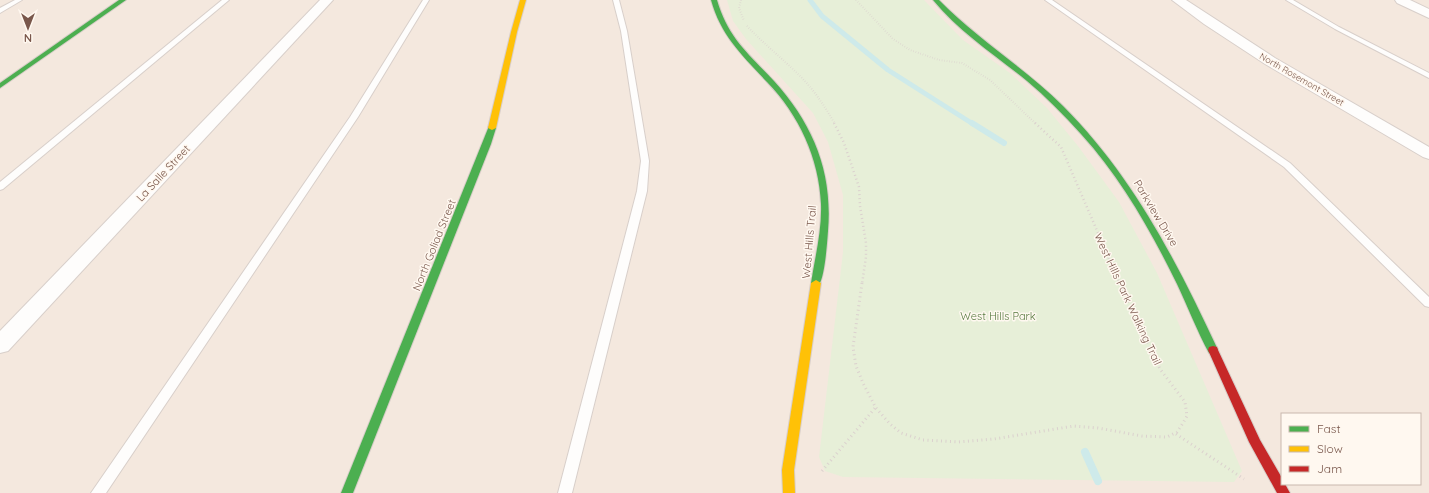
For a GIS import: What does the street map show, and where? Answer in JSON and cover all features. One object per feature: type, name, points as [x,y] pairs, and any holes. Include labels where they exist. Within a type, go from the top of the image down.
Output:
[{"type":"street","points":[[0,86],[123,0]]},
{"type":"street","name":"La Salle Street","points":[[0,345],[327,0]]},
{"type":"street","name":"North Goliad Street","points":[[347,493],[487,144],[498,107],[522,0]]},
{"type":"street","name":"West Hills Trail","points":[[714,0],[722,23],[733,41],[778,88],[790,103],[802,123],[816,157],[822,179],[825,204],[823,238],[788,470],[789,493]]},
{"type":"street","name":"Parkview Drive","points":[[936,0],[972,35],[1024,75],[1055,102],[1095,145],[1140,206],[1164,247],[1255,441],[1284,493]]},
{"type":"street","name":"North Rosemont Street","points":[[1178,0],[1249,48],[1429,154]]},
{"type":"street","points":[[1401,0],[1429,14]]},
{"type":"lane","points":[[0,11],[19,0]]},
{"type":"lane","points":[[0,187],[226,0]]},
{"type":"lane","points":[[98,493],[354,117],[426,0]]},
{"type":"lane","points":[[565,493],[642,191],[645,161],[624,31],[616,0]]},
{"type":"lane","points":[[1048,0],[1287,166],[1429,303]]},
{"type":"lane","points":[[1289,0],[1337,28],[1429,76]]},
{"type":"path","name":"West Hills Park Walking Trail","points":[[856,0],[893,39],[910,50],[939,60],[962,63],[990,80],[1061,147],[1152,355],[1160,369],[1185,402],[1187,416],[1176,434]]},
{"type":"path","points":[[822,471],[875,408]]},
{"type":"path","points":[[908,436],[928,440],[954,442],[995,439],[1074,426],[1091,426],[1155,438],[1167,438],[1176,434],[1244,479]]},
{"type":"shaded area","points":[[0,0],[1429,0],[1429,493],[0,493]]},
{"type":"green space","name":"West Hills Park","points":[[727,0],[924,0],[963,40],[1010,73],[1047,108],[1078,146],[1119,202],[1157,273],[1242,471],[1234,482],[843,477],[825,471],[819,457],[843,252],[843,195],[828,142],[813,113],[746,39],[733,21]]},
{"type":"waterway","points":[[810,0],[822,16],[888,70],[973,124]]},
{"type":"waterway","points":[[972,123],[1004,143]]},
{"type":"waterway","points":[[1085,452],[1098,481]]},
{"type":"traffic: fast","points":[[0,86],[123,0]]},
{"type":"traffic: fast","points":[[714,0],[718,13],[729,35],[743,53],[782,94],[801,122],[816,154],[824,188],[825,205],[823,234],[816,283]]},
{"type":"traffic: fast","points":[[936,0],[950,15],[981,42],[1045,93],[1060,107],[1085,133],[1108,161],[1148,221],[1166,253],[1213,350]]},
{"type":"traffic: fast","points":[[347,493],[487,144],[492,128]]},
{"type":"traffic: slow","points":[[492,128],[514,32],[523,0]]},
{"type":"traffic: slow","points":[[789,493],[788,470],[816,283]]},
{"type":"traffic: jam","points":[[1213,350],[1255,442],[1284,493]]}]
